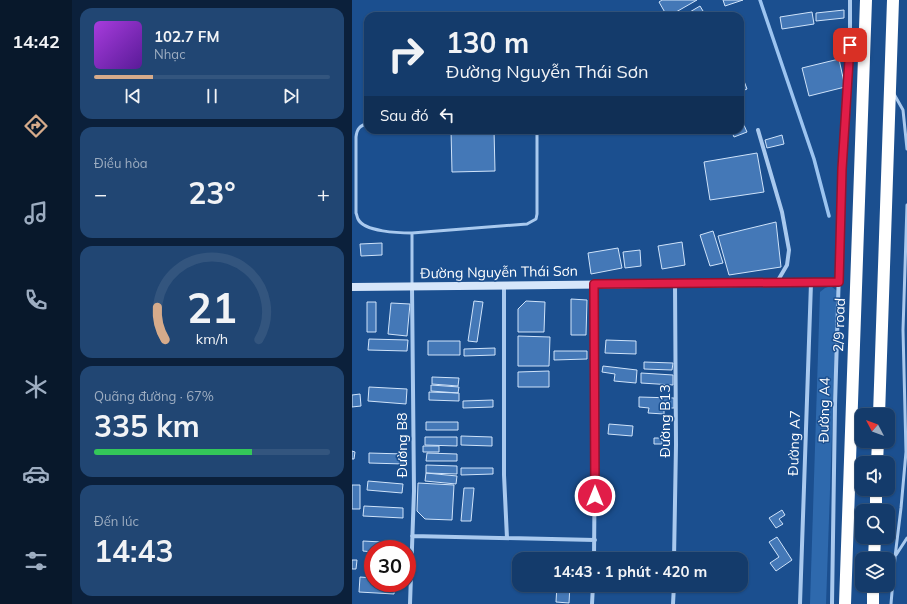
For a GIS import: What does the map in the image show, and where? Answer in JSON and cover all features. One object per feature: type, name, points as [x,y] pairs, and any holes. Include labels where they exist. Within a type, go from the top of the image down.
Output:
[{"type":"highway","name":"2/9 road","points":[[845,604],[866,0]]},
{"type":"highway","points":[[879,408],[893,0]]},
{"type":"highway","points":[[873,592],[873,604]]},
{"type":"street","name":"Đường A4","points":[[832,604],[835,405],[842,169],[850,60],[850,0]]},
{"type":"street","points":[[758,130],[782,212],[789,250],[787,265],[777,282]]},
{"type":"street","name":"Đường A7","points":[[800,604],[811,282]]},
{"type":"street","name":"Đường Nguyễn Thái Sơn","points":[[352,287],[839,282]]},
{"type":"street","name":"Đường B13","points":[[674,552],[676,445],[675,283]]},
{"type":"street","points":[[594,284],[594,552]]},
{"type":"street","points":[[504,285],[504,475],[507,538]]},
{"type":"street","name":"Đường B8","points":[[410,604],[414,491],[412,286]]},
{"type":"street","points":[[412,536],[595,540]]},
{"type":"street","points":[[592,604],[593,592]]},
{"type":"street","points":[[673,604],[674,592]]},
{"type":"lane","points":[[890,86],[903,110],[907,149]]},
{"type":"lane","points":[[364,124],[360,125],[357,130],[356,137],[356,213],[358,220],[365,226],[375,230],[412,233],[527,224],[536,219],[537,134]]},
{"type":"lane","points":[[895,557],[906,451],[903,330],[907,205]]},
{"type":"lane","points":[[412,233],[412,286]]},
{"type":"lane","points":[[895,557],[907,538]]},
{"type":"lane","points":[[891,604],[892,592]]},
{"type":"shaded area","points":[[828,287],[832,287],[837,291],[826,604],[810,604],[820,292]]},
{"type":"building","points":[[662,0],[697,0],[676,12],[665,12],[659,2]]},
{"type":"building","points":[[723,0],[743,0],[725,6]]},
{"type":"building","points":[[700,6],[704,12],[690,12]]},
{"type":"building","points":[[844,10],[844,18],[816,21],[816,13]]},
{"type":"building","points":[[812,12],[814,24],[782,29],[780,17]]},
{"type":"building","points":[[839,59],[845,87],[809,96],[802,68]]},
{"type":"building","points":[[744,81],[747,89],[744,90]]},
{"type":"building","points":[[744,125],[747,132],[744,133]]},
{"type":"building","points":[[451,134],[494,134],[495,171],[452,172]]},
{"type":"building","points":[[733,134],[742,134],[734,137]]},
{"type":"building","points":[[782,135],[784,144],[767,148],[765,140]]},
{"type":"building","points":[[757,153],[764,192],[710,200],[704,162]]},
{"type":"building","points":[[776,222],[781,267],[729,275],[718,236]]},
{"type":"building","points":[[713,231],[723,263],[710,266],[700,235]]},
{"type":"building","points":[[682,242],[685,265],[662,269],[658,246]]},
{"type":"building","points":[[382,243],[382,255],[361,256],[360,244]]},
{"type":"building","points":[[618,248],[622,268],[591,274],[588,253]]},
{"type":"building","points":[[640,250],[641,266],[625,268],[623,252]]},
{"type":"building","points":[[571,299],[587,300],[586,335],[571,335]]},
{"type":"building","points":[[474,301],[483,302],[477,342],[468,341]]},
{"type":"building","points":[[526,301],[545,302],[544,332],[518,332],[518,309]]},
{"type":"building","points":[[367,302],[376,302],[376,332],[367,332]]},
{"type":"building","points":[[391,303],[410,304],[407,336],[388,334]]},
{"type":"building","points":[[518,336],[550,337],[549,366],[518,366]]},
{"type":"building","points":[[369,339],[408,340],[407,351],[368,350]]},
{"type":"building","points":[[606,340],[636,341],[636,354],[605,353]]},
{"type":"building","points":[[428,341],[460,341],[460,355],[428,355]]},
{"type":"building","points":[[495,348],[495,355],[464,356],[464,349]]},
{"type":"building","points":[[554,351],[587,351],[587,359],[554,360]]},
{"type":"building","points":[[644,362],[673,363],[672,370],[644,369]]},
{"type":"building","points":[[603,366],[637,370],[636,383],[614,381],[615,374],[602,372]]},
{"type":"building","points":[[549,371],[549,387],[518,387],[518,372]]},
{"type":"building","points":[[641,373],[673,375],[673,385],[641,383]]},
{"type":"building","points":[[432,377],[459,378],[458,386],[432,384]]},
{"type":"building","points":[[431,385],[459,387],[458,393],[431,391]]},
{"type":"building","points":[[369,387],[407,389],[406,404],[368,401]]},
{"type":"building","points":[[429,392],[459,393],[459,401],[429,400]]},
{"type":"building","points":[[360,394],[361,406],[352,407],[352,395]]},
{"type":"building","points":[[639,397],[674,398],[674,408],[664,408],[664,414],[648,413],[649,408],[639,407]]},
{"type":"building","points":[[493,400],[493,407],[463,408],[463,401]]},
{"type":"building","points":[[426,422],[458,422],[458,430],[426,430]]},
{"type":"building","points":[[609,424],[633,426],[632,436],[608,434]]},
{"type":"building","points":[[461,436],[492,437],[492,446],[461,445]]},
{"type":"building","points":[[425,437],[457,437],[457,446],[425,445]]},
{"type":"building","points":[[654,438],[662,438],[662,444],[654,444]]},
{"type":"building","points":[[423,446],[439,446],[439,452],[423,452]]},
{"type":"building","points":[[352,451],[355,452],[354,459],[352,459]]},
{"type":"building","points":[[369,453],[404,454],[404,464],[369,463]]},
{"type":"building","points":[[427,453],[457,454],[457,461],[426,461]]},
{"type":"building","points":[[426,465],[457,466],[457,474],[426,473]]},
{"type":"building","points":[[461,468],[493,468],[493,474],[461,475]]},
{"type":"building","points":[[426,473],[457,476],[456,484],[425,481]]},
{"type":"building","points":[[368,481],[403,484],[402,493],[367,490]]},
{"type":"building","points":[[418,483],[454,485],[452,520],[425,519],[417,511]]},
{"type":"building","points":[[352,485],[360,485],[360,509],[352,509]]},
{"type":"building","points":[[464,488],[474,488],[471,521],[461,521]]},
{"type":"building","points":[[364,506],[403,508],[403,518],[363,516]]},
{"type":"building","points":[[782,510],[785,515],[779,519],[783,524],[776,528],[769,518]]},
{"type":"building","points":[[777,537],[792,560],[776,571],[770,563],[779,557],[769,542]]},
{"type":"building","points":[[363,541],[364,551],[363,551]]},
{"type":"building","points":[[352,560],[357,560],[356,569],[352,569]]},
{"type":"building","points":[[360,577],[364,577],[364,592],[394,592],[394,594],[359,592]]},
{"type":"building","points":[[557,592],[570,592],[569,603],[556,602]]},
{"type":"waterway","points":[[760,0],[814,159],[829,216]]},
{"type":"route","points":[[595,496],[594,284],[839,282],[842,169],[850,45]]}]
